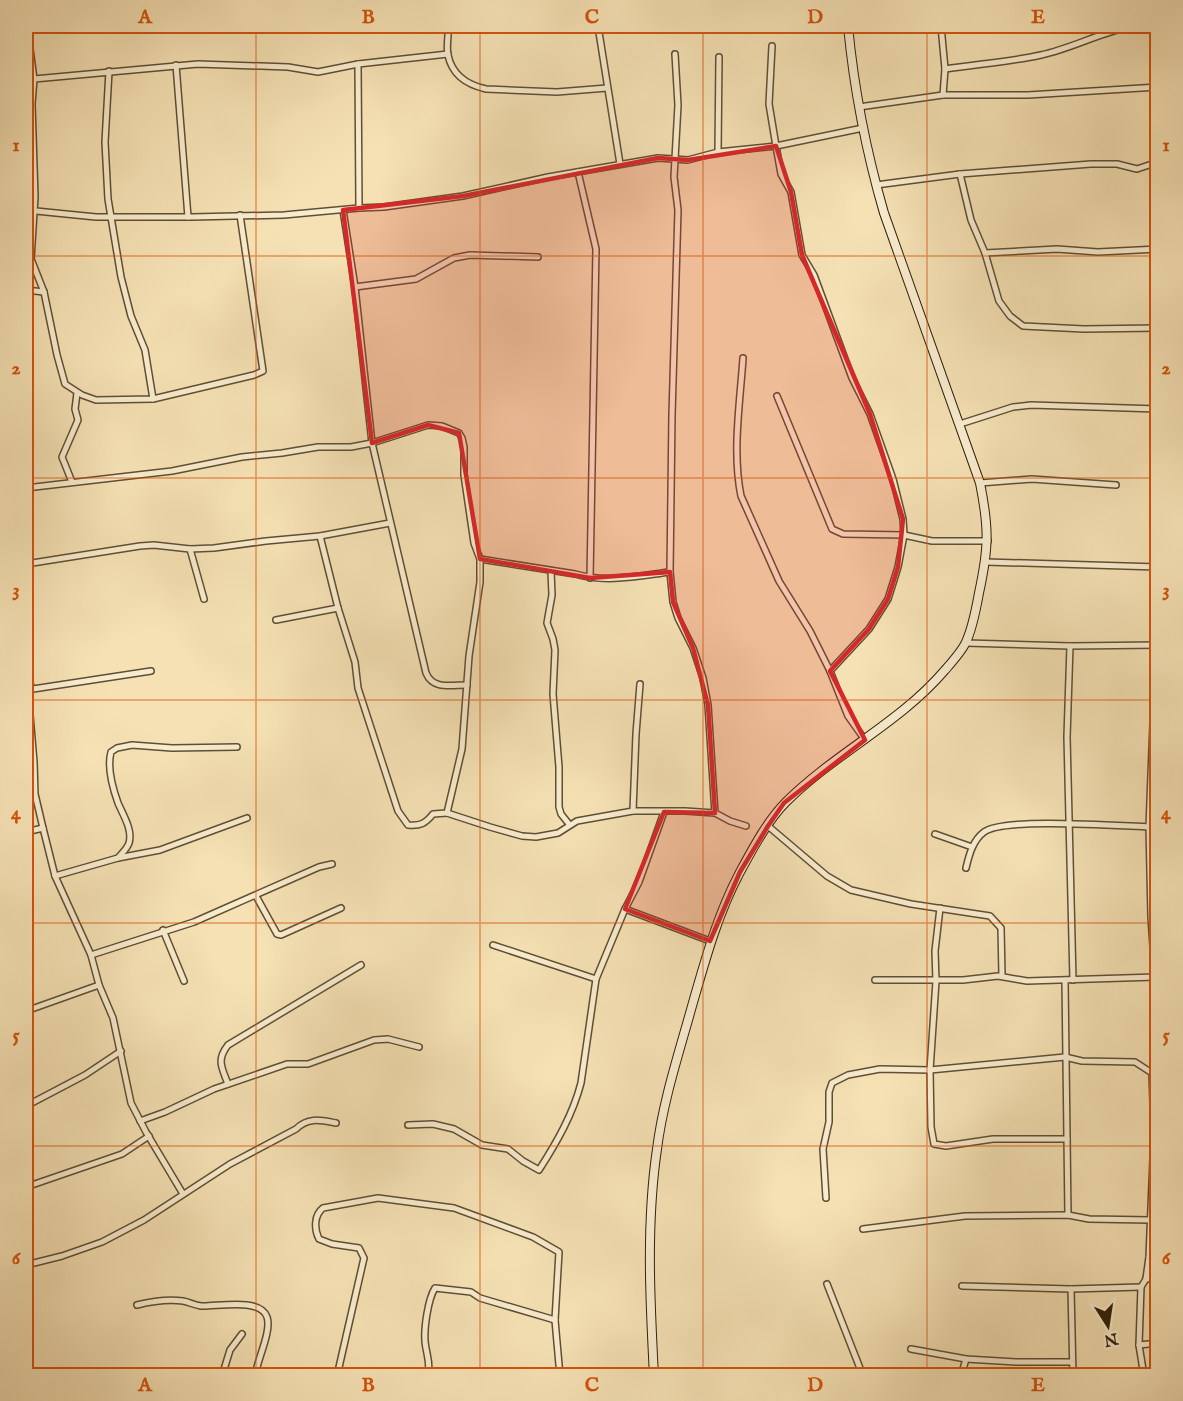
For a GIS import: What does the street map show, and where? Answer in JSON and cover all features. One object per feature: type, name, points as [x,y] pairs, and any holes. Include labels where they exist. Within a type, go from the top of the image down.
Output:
[{"type":"street","points":[[27,26],[34,79],[29,104],[35,197],[31,259],[44,292],[65,384],[77,393],[96,400],[153,399],[254,375],[262,371],[240,215]]},
{"type":"street","points":[[448,26],[448,54],[454,70],[461,78],[475,86],[556,92],[607,88]]},
{"type":"street","points":[[598,26],[620,164]]},
{"type":"street","points":[[654,1376],[650,1221],[657,1146],[673,1076],[710,941],[740,872],[784,803],[838,758],[891,720],[934,682],[966,643],[986,562],[987,521],[980,483],[884,213],[863,128],[848,26]]},
{"type":"street","points":[[941,26],[945,69],[943,95]]},
{"type":"street","points":[[945,69],[1040,55],[1077,45],[1115,29],[1133,26]]},
{"type":"street","points":[[771,46],[770,116],[782,174],[790,192],[802,255],[814,275],[852,378],[870,414],[893,479],[903,519],[898,567],[888,599],[869,629],[830,670]]},
{"type":"street","points":[[34,79],[176,65],[288,67],[318,72],[358,64],[448,54]]},
{"type":"street","points":[[675,54],[678,105],[674,159],[678,210],[670,572],[675,610],[693,648],[708,705],[716,813]]},
{"type":"street","points":[[718,152],[720,57]]},
{"type":"street","points":[[358,64],[359,208]]},
{"type":"street","points":[[176,65],[188,217]]},
{"type":"street","points":[[109,71],[105,142],[106,180],[113,233],[131,316],[146,350],[153,399]]},
{"type":"street","points":[[859,106],[943,95],[1028,94],[1158,87]]},
{"type":"street","points":[[26,210],[112,218],[188,217],[284,215],[406,205],[620,164],[658,158],[688,160],[718,152],[776,146],[863,128]]},
{"type":"street","points":[[876,184],[960,174],[1091,164],[1117,164],[1137,169],[1158,162]]},
{"type":"street","points":[[578,172],[596,249],[590,579]]},
{"type":"street","points":[[960,174],[971,220],[986,253],[999,301],[1010,316],[1023,326],[1084,329],[1158,328]]},
{"type":"street","points":[[343,210],[355,287],[372,443],[430,681],[437,685],[467,685]]},
{"type":"street","points":[[986,253],[1057,249],[1098,252],[1158,249]]},
{"type":"street","points":[[355,287],[416,279],[454,258],[470,255],[538,257]]},
{"type":"street","points":[[26,290],[44,292]]},
{"type":"street","points":[[743,358],[738,437],[738,481],[741,496],[779,581],[810,631],[830,670],[848,716],[865,740]]},
{"type":"street","points":[[72,482],[62,457],[78,420],[75,409],[77,393]]},
{"type":"street","points":[[777,396],[832,529],[843,534],[903,535],[932,541],[988,541]]},
{"type":"street","points":[[960,424],[1013,407],[1031,405],[1158,409]]},
{"type":"street","points":[[26,488],[172,471],[242,457],[318,447],[351,447],[372,443],[428,425],[442,426],[459,433],[464,447],[464,475],[474,543],[480,560],[480,582],[469,656],[462,749],[447,813]]},
{"type":"street","points":[[980,483],[1032,479],[1116,485]]},
{"type":"street","points":[[26,564],[140,546],[214,548],[320,536],[390,523]]},
{"type":"street","points":[[320,536],[338,608],[355,662],[357,688],[398,811],[408,825],[418,826],[426,823],[433,814],[447,813],[522,836],[536,837],[558,833],[569,824],[633,811],[716,813],[746,826]]},
{"type":"street","points":[[190,549],[204,599]]},
{"type":"street","points":[[480,560],[590,579],[621,579],[670,572]]},
{"type":"street","points":[[986,562],[1158,567]]},
{"type":"street","points":[[551,571],[552,596],[547,623],[555,650],[553,694],[559,767],[559,807],[561,814],[569,824]]},
{"type":"street","points":[[276,620],[338,608]]},
{"type":"street","points":[[875,980],[936,981],[1002,976],[1019,981],[1156,977],[1151,917],[1149,826],[1157,645],[1070,646],[966,643]]},
{"type":"street","points":[[1070,646],[1067,737],[1073,980]]},
{"type":"street","points":[[26,656],[29,683],[33,689],[151,671]]},
{"type":"street","points":[[633,811],[640,684]]},
{"type":"street","points":[[30,715],[35,794],[55,876],[91,955],[99,985],[113,1018],[128,1094],[140,1121],[183,1194]]},
{"type":"street","points":[[118,858],[127,847],[129,834],[110,769],[111,753],[117,748],[132,745],[172,748],[237,747]]},
{"type":"street","points":[[408,1125],[433,1124],[454,1129],[482,1145],[508,1149],[539,1170],[564,1129],[577,1099],[596,979],[625,909],[639,882],[664,812]]},
{"type":"street","points":[[55,876],[118,858],[160,850],[247,818]]},
{"type":"street","points":[[966,868],[972,847],[984,832],[999,825],[1149,826]]},
{"type":"street","points":[[768,826],[840,885],[860,892],[984,915],[995,920],[1001,928],[1002,976]]},
{"type":"street","points":[[26,832],[42,828]]},
{"type":"street","points":[[935,834],[972,847]]},
{"type":"street","points":[[1150,843],[1158,844]]},
{"type":"street","points":[[91,955],[163,930],[194,922],[319,867],[332,864]]},
{"type":"street","points":[[256,896],[276,934],[281,935],[341,908]]},
{"type":"street","points":[[940,908],[935,951],[936,981],[930,1070],[931,1127],[934,1144],[946,1146],[1002,1138],[1067,1139]]},
{"type":"street","points":[[625,909],[710,941]]},
{"type":"street","points":[[163,930],[184,981]]},
{"type":"street","points":[[493,945],[596,979]]},
{"type":"street","points":[[228,1084],[221,1066],[221,1054],[228,1046],[361,965]]},
{"type":"street","points":[[1065,980],[1068,1215]]},
{"type":"street","points":[[26,1011],[99,985]]},
{"type":"street","points":[[140,1121],[228,1084],[287,1064],[308,1064],[374,1040],[388,1039],[419,1047]]},
{"type":"street","points":[[26,1106],[77,1080],[121,1051]]},
{"type":"street","points":[[826,1198],[823,1149],[829,1122],[829,1092],[831,1083],[848,1075],[880,1069],[930,1070],[1065,1057],[1082,1061],[1136,1062],[1152,1073],[1156,1134],[1149,1257],[1146,1279],[1141,1287],[1139,1345],[1144,1376]]},
{"type":"street","points":[[26,1265],[62,1256],[102,1242],[144,1220],[240,1158],[312,1119],[336,1123]]},
{"type":"street","points":[[26,1187],[122,1154],[149,1136]]},
{"type":"street","points":[[337,1376],[364,1258],[359,1248],[332,1244],[319,1239],[316,1231],[318,1212],[336,1204],[378,1198],[454,1208],[532,1236],[558,1252],[555,1320],[560,1376]]},
{"type":"street","points":[[863,1229],[965,1216],[1068,1215],[1089,1219],[1150,1220]]},
{"type":"street","points":[[1146,1279],[1158,1277]]},
{"type":"street","points":[[827,1284],[863,1376]]},
{"type":"street","points":[[962,1286],[1071,1289],[1141,1287]]},
{"type":"street","points":[[428,1376],[429,1359],[425,1342],[430,1296],[435,1288],[471,1292],[480,1298],[555,1320]]},
{"type":"street","points":[[1071,1289],[1073,1376]]},
{"type":"street","points":[[137,1305],[167,1300],[186,1301],[198,1306],[220,1304],[251,1306],[261,1310],[267,1316],[268,1328],[255,1376]]},
{"type":"street","points":[[222,1376],[230,1350],[242,1335]]},
{"type":"street","points":[[1139,1345],[1158,1342]]},
{"type":"street","points":[[911,1349],[966,1359],[1072,1362]]},
{"type":"street","points":[[961,1376],[966,1359]]},
{"type":"street","points":[[103,1376],[159,1372],[205,1376]]},
{"type":"highlighted area","points":[[776,146],[791,192],[802,255],[870,414],[903,519],[898,567],[888,599],[869,629],[830,671],[865,740],[784,803],[740,872],[710,941],[625,909],[664,812],[715,813],[708,705],[693,648],[673,602],[670,572],[590,578],[480,559],[459,433],[428,425],[372,443],[343,210],[463,196],[658,158],[688,160]]}]
